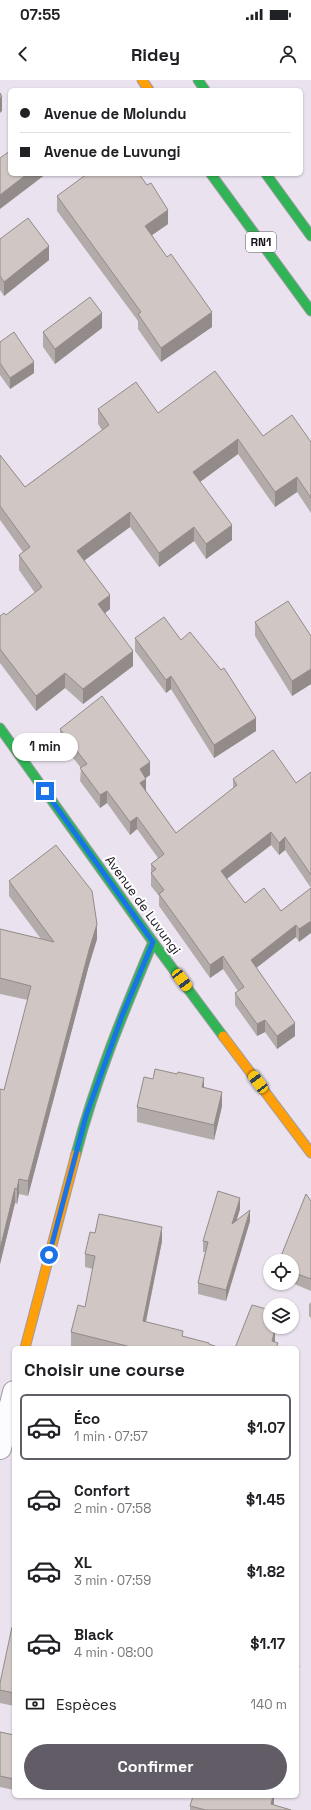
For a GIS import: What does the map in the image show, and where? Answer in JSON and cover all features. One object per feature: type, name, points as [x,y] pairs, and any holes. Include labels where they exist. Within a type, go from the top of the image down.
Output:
[{"type":"main road","name":"RN1","points":[[212,176],[311,311]]},
{"type":"main road","points":[[267,176],[311,236]]},
{"type":"main road","name":"Avenue de Luvungi","points":[[0,728],[153,942],[311,1153]]},
{"type":"main road","points":[[26,1346],[86,1116],[122,1016],[153,942]]},
{"type":"street","points":[[0,1448],[12,1400]]},
{"type":"building","points":[[8,152],[8,176],[24,176],[0,195],[0,158]]},
{"type":"building","points":[[84,176],[140,176],[147,185],[151,183],[168,210],[145,226],[167,257],[171,254],[212,312],[161,348],[138,314],[141,312],[57,196]]},
{"type":"building","points":[[28,218],[49,246],[4,282],[0,276],[0,239]]},
{"type":"building","points":[[90,297],[102,313],[55,349],[43,332]]},
{"type":"building","points":[[14,332],[34,362],[10,378],[0,363],[0,342]]},
{"type":"building","points":[[215,371],[263,436],[292,415],[311,442],[311,498],[297,477],[275,492],[238,439],[193,472],[232,525],[206,544],[194,527],[159,553],[130,512],[77,551],[110,595],[98,604],[133,651],[83,689],[65,673],[36,696],[0,649],[0,616],[4,613],[6,615],[42,587],[19,555],[30,547],[0,506],[0,455],[25,487],[109,425],[98,409],[136,382],[158,413]]},
{"type":"building","points":[[288,601],[311,636],[311,669],[292,681],[255,622]]},
{"type":"building","points":[[164,617],[181,640],[190,632],[221,670],[224,668],[256,718],[214,745],[171,676],[166,680],[135,638]]},
{"type":"building","points":[[102,696],[150,762],[140,769],[146,779],[140,783],[176,833],[237,785],[233,779],[273,750],[296,783],[311,772],[311,875],[285,837],[279,843],[271,832],[221,871],[245,903],[264,888],[281,911],[311,888],[311,921],[299,929],[296,925],[251,960],[295,1023],[277,1036],[265,1020],[257,1024],[235,993],[244,987],[223,956],[210,965],[159,894],[164,890],[151,873],[156,869],[151,864],[164,854],[137,817],[130,822],[107,791],[100,795],[80,768],[87,764],[60,729]]},
{"type":"building","points":[[56,845],[92,891],[97,924],[28,1181],[19,1179],[17,1189],[15,1188],[0,1249],[0,1089],[4,1090],[31,986],[0,978],[0,929],[54,942],[9,881]]},
{"type":"building","points":[[155,1069],[177,1074],[178,1072],[204,1078],[202,1087],[222,1092],[214,1125],[137,1107],[144,1077],[153,1079]]},
{"type":"building","points":[[218,1191],[240,1198],[232,1224],[250,1210],[226,1290],[198,1283],[208,1242],[203,1241]]},
{"type":"building","points":[[306,1194],[311,1201],[311,1279],[299,1275],[299,1254],[282,1254]]},
{"type":"building","points":[[99,1214],[162,1227],[143,1321],[183,1331],[182,1336],[209,1343],[214,1346],[127,1346],[71,1332],[78,1305],[85,1307],[95,1256],[85,1254],[90,1232],[95,1233]]},
{"type":"building","points":[[252,1305],[263,1308],[263,1334],[274,1334],[272,1341],[278,1343],[277,1346],[236,1346]]},
{"type":"building","points":[[12,1627],[12,1693],[0,1690],[0,1683]]},
{"type":"building","points":[[0,1732],[12,1735],[12,1779],[0,1776]]},
{"type":"building","points":[[192,1798],[272,1798],[271,1804],[291,1810],[206,1810],[190,1806]]},
{"type":"traffic: fast","points":[[198,80],[204,88]]},
{"type":"traffic: fast","points":[[212,176],[311,311]]},
{"type":"traffic: fast","points":[[267,176],[311,236]]},
{"type":"traffic: fast","points":[[0,728],[153,942],[223,1036]]},
{"type":"traffic: fast","points":[[76,1154],[101,1073],[153,942]]},
{"type":"traffic: slow","points":[[142,80],[148,88]]},
{"type":"traffic: slow","points":[[223,1036],[311,1153]]},
{"type":"traffic: slow","points":[[26,1346],[76,1154]]},
{"type":"route","points":[[45,791],[153,942],[122,1016],[86,1116],[49,1255]]}]
